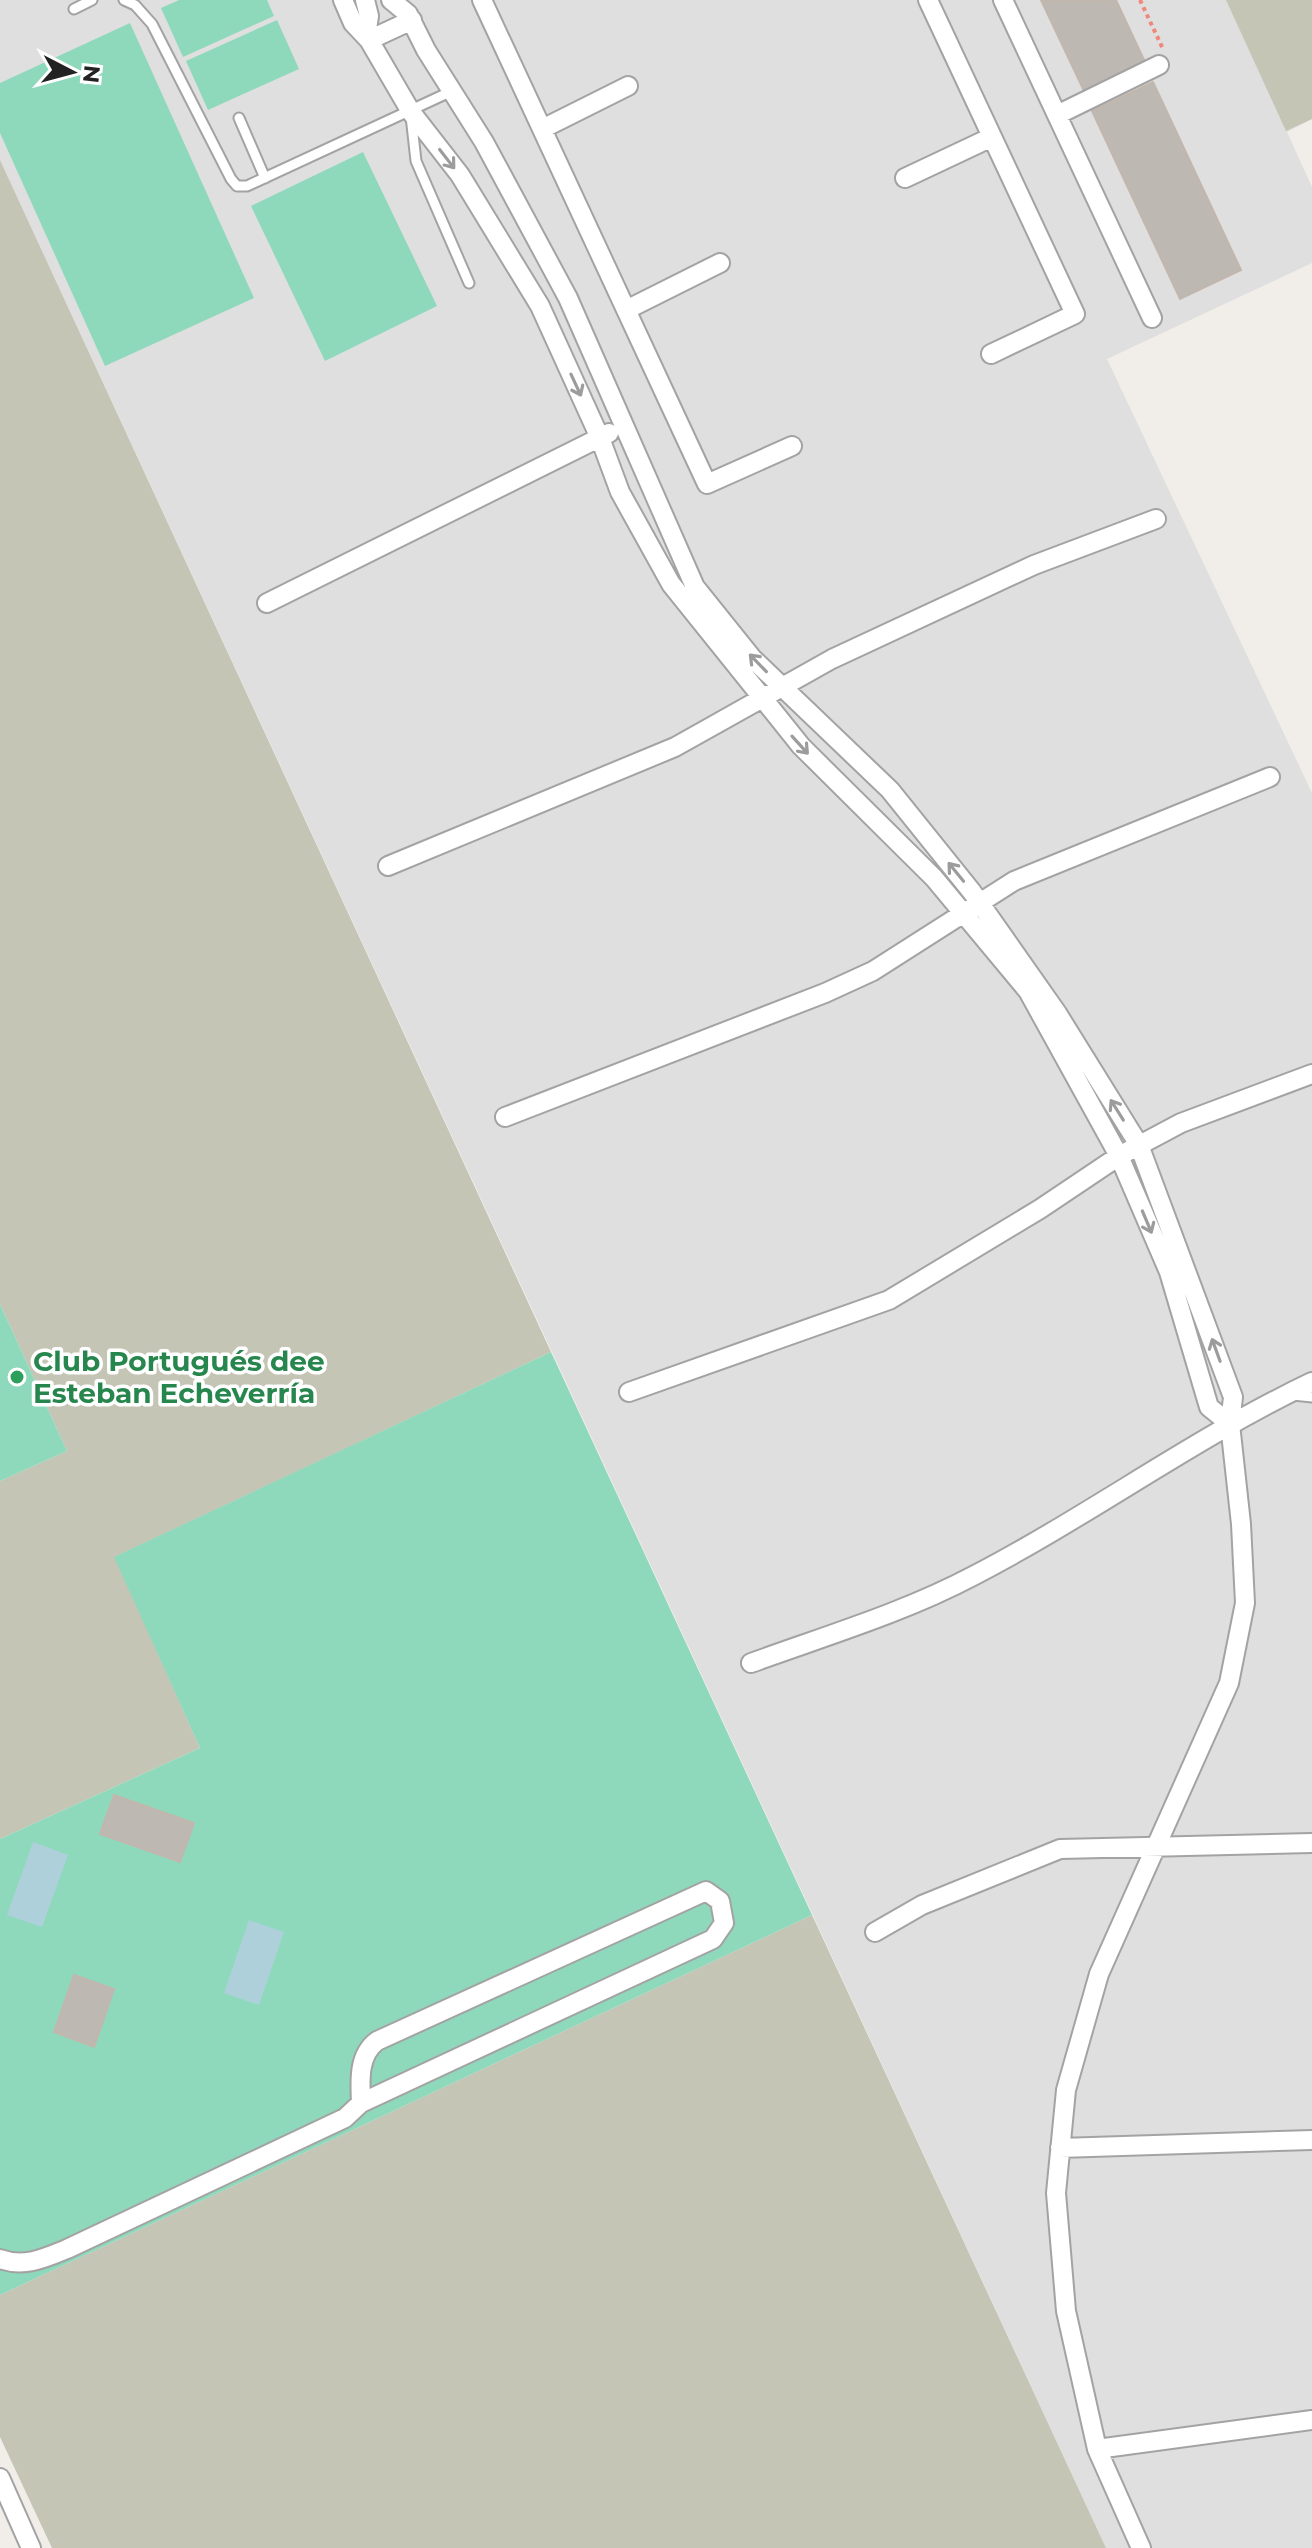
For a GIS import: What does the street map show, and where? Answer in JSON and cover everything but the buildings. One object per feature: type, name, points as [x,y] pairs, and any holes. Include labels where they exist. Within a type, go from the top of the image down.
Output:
[{"type":"street","points":[[343,0],[353,23],[368,38],[411,112],[460,175],[540,306],[600,438],[620,492],[671,584],[801,746],[934,878],[972,908],[1057,1013],[1139,1145],[1233,1397],[1230,1424],[1241,1524],[1245,1603],[1229,1683],[1099,1974],[1066,2090],[1056,2193],[1066,2311],[1097,2449],[1141,2548]]},
{"type":"street","points":[[365,0],[369,16],[368,38]]},
{"type":"street","points":[[391,0],[410,11],[568,298],[695,587],[752,658],[890,790],[1028,991],[1119,1156],[1169,1272],[1209,1407],[1230,1424]]},
{"type":"street","points":[[482,0],[707,484],[792,446]]},
{"type":"street","points":[[928,0],[1075,314],[991,354]]},
{"type":"street","points":[[1003,0],[1152,318]]},
{"type":"street","points":[[368,38],[410,11]]},
{"type":"street","points":[[1057,115],[1164,64]]},
{"type":"street","points":[[542,129],[628,86]]},
{"type":"street","points":[[905,178],[992,137]]},
{"type":"street","points":[[626,310],[720,263]]},
{"type":"street","points":[[267,603],[623,427]]},
{"type":"street","points":[[388,866],[675,747],[832,659],[1034,565],[1156,519]]},
{"type":"street","points":[[505,1117],[837,988],[873,971],[1014,881],[1270,777]]},
{"type":"street","points":[[629,1392],[889,1300],[1139,1145],[1181,1123],[1312,1074]]},
{"type":"street","points":[[751,1663],[884,1615],[972,1576],[1230,1424],[1312,1382]]},
{"type":"street","points":[[875,1932],[922,1905],[1060,1849],[1312,1843]]},
{"type":"street","points":[[0,2259],[10,2263],[34,2262],[67,2249],[345,2118],[361,2103],[713,1939],[724,1923],[720,1901],[706,1891],[377,2041],[367,2048],[360,2074],[361,2103]]},
{"type":"street","points":[[1060,2148],[1312,2140]]},
{"type":"street","points":[[1097,2449],[1312,2420]]},
{"type":"street","points":[[0,2478],[31,2548]]},
{"type":"lane","points":[[74,9],[92,0]]},
{"type":"lane","points":[[124,0],[135,5],[152,24],[234,184],[247,186],[452,91]]},
{"type":"lane","points":[[411,112],[416,161],[469,283]]},
{"type":"lane","points":[[239,118],[265,178]]},
{"type":"lane","points":[[1286,1395],[1312,1397]]},
{"type":"path","points":[[1140,0],[1164,64]]},
{"type":"shaded area","points":[[0,0],[1312,0],[1312,119],[1287,132],[1312,187],[1312,263],[1107,359],[1312,793],[1312,2548],[1106,2548],[0,160]]},
{"type":"shaded area","points":[[1226,0],[1312,0],[1312,119],[1286,131]]},
{"type":"shaded area","points":[[0,160],[551,1352],[115,1557],[200,1748],[0,1839],[0,1481],[67,1451],[0,1304]]},
{"type":"shaded area","points":[[812,1915],[1106,2548],[52,2548],[0,2437],[0,2295]]},
{"type":"green space","points":[[179,0],[267,0],[274,16],[183,57],[161,8]]},
{"type":"green space","points":[[277,20],[299,69],[208,110],[186,61]]},
{"type":"green space","points":[[130,23],[254,298],[105,366],[0,133],[0,83]]},
{"type":"green space","points":[[363,152],[437,306],[325,361],[251,206]]},
{"type":"green space","name":"Club Portugués dee Esteban Echeverría","points":[[0,1304],[67,1451],[0,1481]]},
{"type":"green space","points":[[551,1352],[812,1915],[0,2295],[0,1839],[200,1748],[114,1557]]},
{"type":"water","points":[[33,1842],[68,1855],[42,1927],[7,1915]]},
{"type":"water","points":[[249,1920],[284,1932],[259,2005],[224,1993]]},
{"type":"place","name":"Club Portugués dee Esteban Echeverría","points":[[17,1377]]}]
